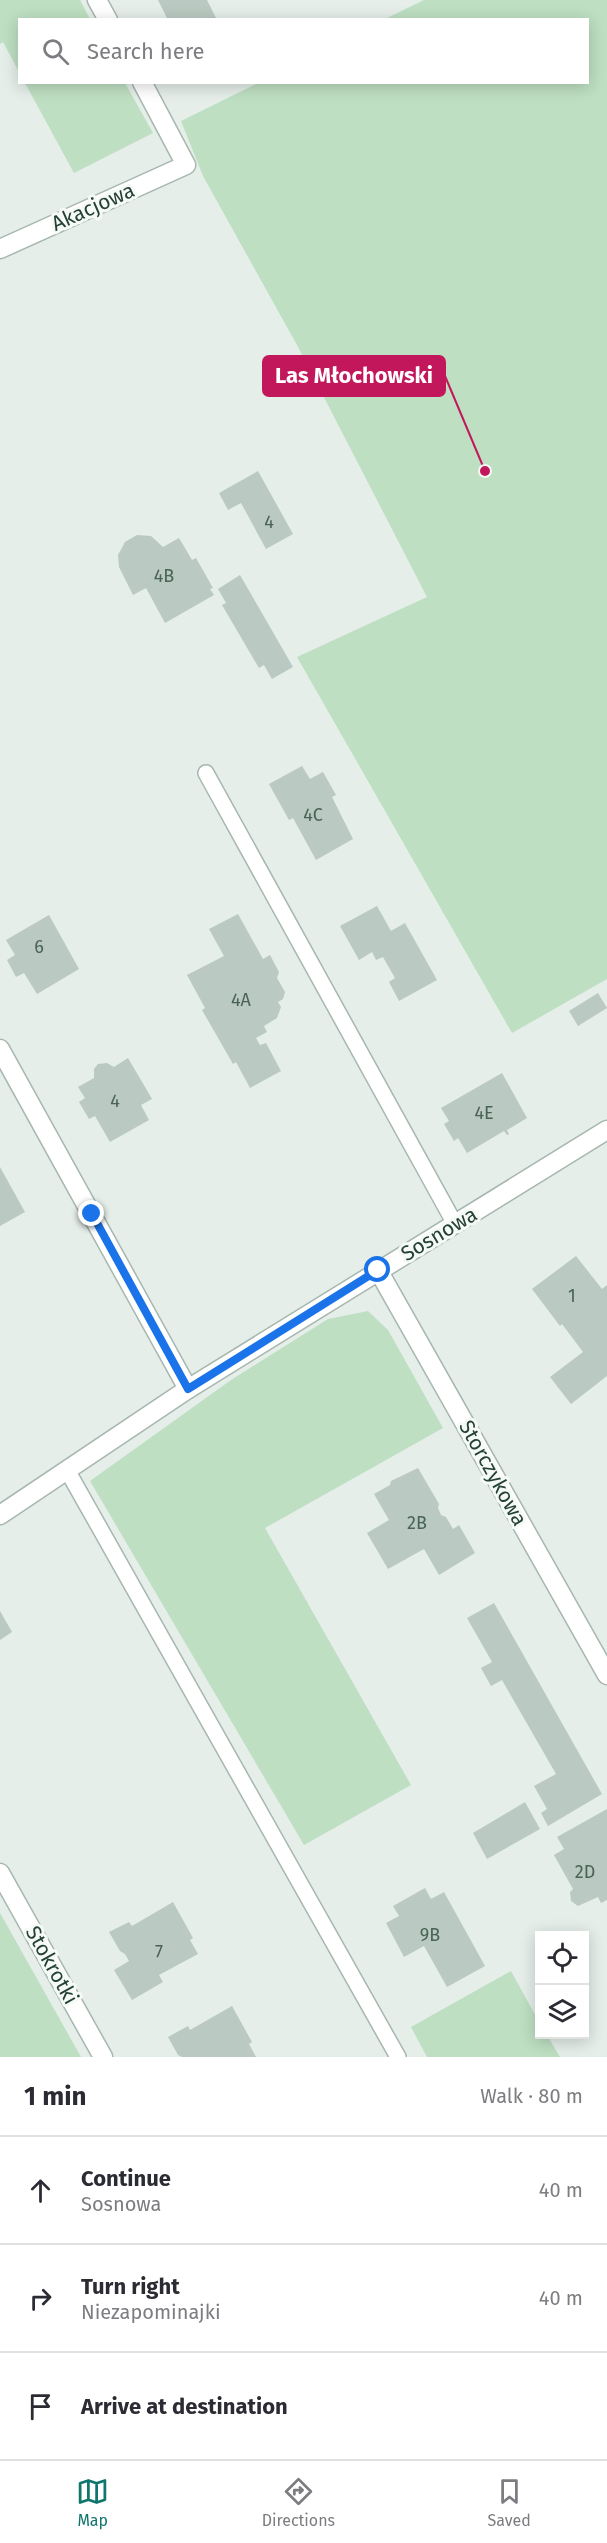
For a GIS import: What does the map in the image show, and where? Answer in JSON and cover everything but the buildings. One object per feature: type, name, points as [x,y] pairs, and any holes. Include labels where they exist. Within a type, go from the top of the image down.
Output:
[{"type":"street","points":[[97,0],[107,18]]},
{"type":"street","name":"Akacjowa","points":[[0,249],[186,165],[143,84]]},
{"type":"street","points":[[0,1049],[188,1389]]},
{"type":"street","name":"Sosnowa","points":[[0,1515],[188,1389],[607,1130]]},
{"type":"street","name":"Storczykowa","points":[[378,1270],[607,1675]]},
{"type":"street","name":"Stokrotki","points":[[0,1874],[103,2057]]},
{"type":"lane","points":[[206,772],[455,1224]]},
{"type":"lane","points":[[67,1470],[398,2057]]},
{"type":"green space","points":[[0,0],[80,0],[89,18],[18,18],[18,70],[3,42],[0,44]]},
{"type":"green space","points":[[424,0],[607,0],[607,979],[512,1033],[297,657],[427,597],[297,345],[203,176],[181,121],[256,84],[589,84],[589,18],[387,18]]},
{"type":"green space","points":[[26,84],[126,84],[153,133],[74,173]]},
{"type":"green space","points":[[368,1311],[388,1330],[443,1428],[265,1528],[411,1785],[304,1845],[90,1481],[231,1380],[328,1319]]},
{"type":"green space","points":[[0,1913],[81,2057],[0,2057]]},
{"type":"green space","points":[[511,1971],[535,2015],[535,2039],[549,2039],[560,2057],[427,2057],[411,2027]]},
{"type":"place","name":"Las Młochowski","points":[[485,471]]},
{"type":"route","points":[[92,1214],[188,1389],[378,1270]]}]
